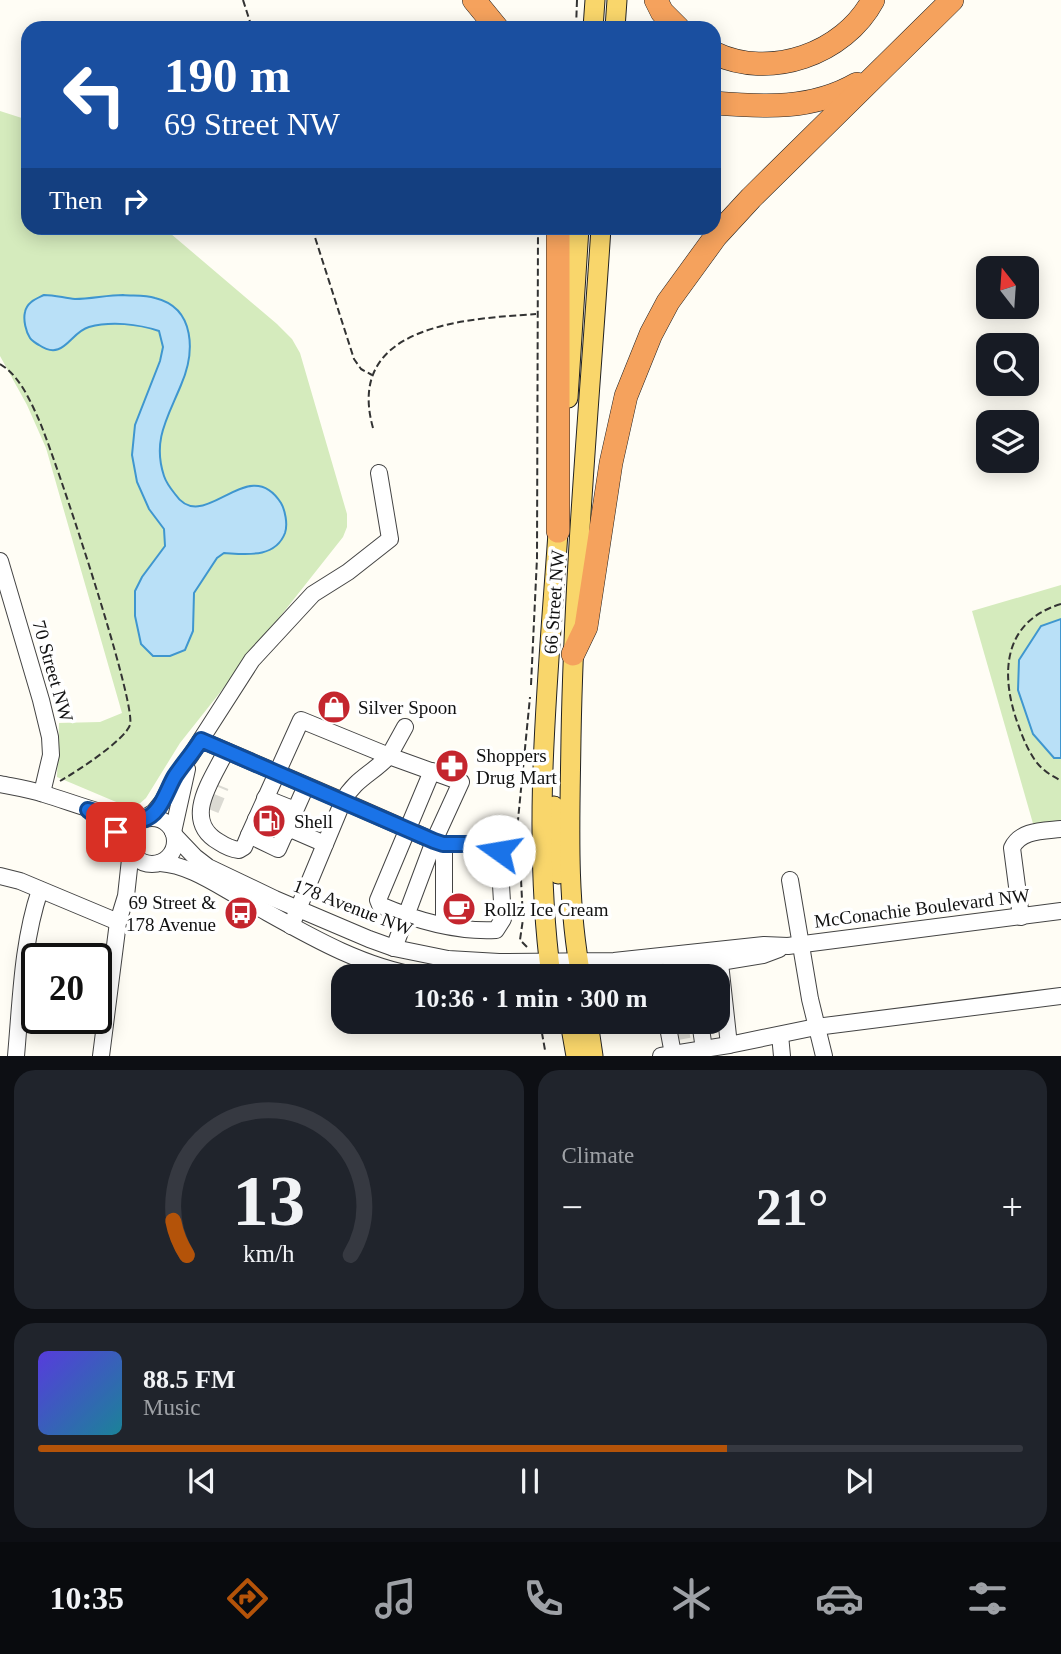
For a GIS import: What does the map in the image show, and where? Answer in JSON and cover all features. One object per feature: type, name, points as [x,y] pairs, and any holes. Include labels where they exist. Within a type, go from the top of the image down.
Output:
[{"type":"highway","points":[[474,0],[491,21]]},
{"type":"highway","points":[[656,0],[671,21]]},
{"type":"highway","points":[[721,56],[751,63],[808,57],[848,34],[873,0]]},
{"type":"highway","points":[[721,231],[952,0]]},
{"type":"highway","points":[[721,104],[767,107],[810,103],[847,90],[896,55]]},
{"type":"highway","points":[[558,235],[558,531]]},
{"type":"highway","points":[[573,654],[586,627],[611,463],[626,396],[651,334],[668,302],[717,235]]},
{"type":"main road","points":[[594,21],[595,0]]},
{"type":"main road","points":[[616,21],[617,0]]},
{"type":"main road","name":"66 Street NW","points":[[565,964],[541,818],[579,235]]},
{"type":"main road","name":"66 Street NW","points":[[566,964],[573,654],[601,235]]},
{"type":"main road","points":[[554,1053],[556,1034]]},
{"type":"main road","points":[[572,1034],[576,1055]]},
{"type":"main road","points":[[590,1034],[593,1055]]},
{"type":"street","points":[[101,1055],[118,922],[126,896],[132,829],[159,806],[174,777],[253,660],[313,594],[348,572],[390,539],[379,472]]},
{"type":"street","name":"70 Street NW","points":[[0,561],[50,737],[51,755],[42,793]]},
{"type":"street","points":[[224,755],[202,803],[202,827],[208,835],[239,850],[244,847],[301,720],[461,782],[439,843],[404,915],[394,948]]},
{"type":"street","points":[[291,926],[351,787],[378,768],[389,756],[405,727]]},
{"type":"street","points":[[201,740],[224,755],[276,772],[306,786],[343,801],[406,829],[439,843],[496,846],[499,851],[502,919],[496,930],[471,930],[404,915],[380,905],[378,900],[406,829],[432,771]]},
{"type":"street","points":[[126,896],[175,850],[174,834],[179,798],[191,755]]},
{"type":"street","points":[[221,786],[227,769],[224,755]]},
{"type":"street","points":[[0,784],[42,793],[118,818],[164,821],[174,834]]},
{"type":"street","points":[[249,835],[278,849],[306,786]]},
{"type":"street","points":[[261,808],[325,844]]},
{"type":"street","points":[[261,808],[290,823]]},
{"type":"street","points":[[88,810],[111,828],[138,860],[158,864]]},
{"type":"street","points":[[202,827],[211,810]]},
{"type":"street","points":[[1021,917],[1012,848],[1016,839],[1026,834],[1061,829]]},
{"type":"street","name":"178 Avenue NW","points":[[174,834],[208,867],[275,899],[394,948],[497,964]]},
{"type":"street","points":[[439,843],[444,923]]},
{"type":"street","name":"178 Avenue NW","points":[[158,864],[172,864],[199,875],[291,926],[374,964]]},
{"type":"street","points":[[0,876],[20,881],[118,922]]},
{"type":"street","points":[[790,880],[795,945],[824,1055]]},
{"type":"street","points":[[275,899],[295,894],[309,883]]},
{"type":"street","points":[[16,1055],[28,944],[40,890]]},
{"type":"street","name":"McConachie Boulevard NW","points":[[598,964],[764,944],[795,945],[1061,911]]},
{"type":"street","name":"McConachie Boulevard NW","points":[[713,964],[763,956],[795,945]]},
{"type":"street","points":[[667,1055],[816,1027],[1061,996]]},
{"type":"street","points":[[667,1055],[680,1034]]},
{"type":"street","points":[[690,1034],[704,1049]]},
{"type":"street","points":[[727,1034],[729,1045]]},
{"type":"street","points":[[780,1035],[782,1055]]},
{"type":"path","points":[[243,0],[250,21]]},
{"type":"path","points":[[576,21],[578,0]]},
{"type":"path","points":[[314,235],[354,359],[361,369],[373,375]]},
{"type":"path","points":[[527,947],[520,940],[523,919],[518,820],[528,728],[537,583],[538,235]]},
{"type":"path","points":[[373,428],[368,394],[373,375],[383,357],[396,346],[426,329],[462,321],[538,314]]},
{"type":"path","points":[[0,364],[11,372],[22,388],[51,449],[118,662],[132,716],[126,732],[85,766],[60,781]]},
{"type":"path","points":[[1061,604],[1048,607],[1030,619],[1017,636],[1008,657],[1007,687],[1024,741],[1041,768],[1061,781]]},
{"type":"path","points":[[545,1034],[554,1053]]},
{"type":"green space","points":[[0,111],[21,118],[21,235],[172,235],[277,324],[292,339],[300,353],[347,514],[347,527],[343,537],[180,743],[146,798],[138,805],[128,807],[57,777],[59,723],[100,722],[122,713],[46,448],[27,405],[0,356]]},
{"type":"green space","points":[[1061,585],[1061,822],[1034,827],[972,611]]},
{"type":"water","points":[[44,295],[75,299],[117,295],[147,296],[168,303],[178,311],[185,321],[190,346],[186,372],[161,440],[161,463],[166,481],[187,505],[199,506],[255,486],[268,489],[284,509],[285,533],[274,547],[259,553],[224,553],[217,558],[194,593],[193,631],[185,650],[170,656],[153,656],[141,644],[135,616],[135,591],[165,546],[164,529],[149,509],[137,482],[132,455],[135,425],[160,361],[163,347],[159,331],[124,324],[97,325],[82,330],[61,348],[48,349],[31,339],[24,319],[32,301]]},
{"type":"water","points":[[1061,619],[1061,758],[1054,758],[1033,734],[1018,690],[1019,660],[1041,626]]},
{"type":"tunnel","points":[[211,810],[221,786]]},
{"type":"place","name":"Silver Spoon","points":[[334,707]]},
{"type":"place","name":"Shoppers Drug Mart","points":[[452,766]]},
{"type":"place","name":"Shell","points":[[269,821]]},
{"type":"place","name":"Rollz Ice Cream","points":[[459,909]]},
{"type":"place","name":"69 Street & 178 Avenue","points":[[241,913]]},
{"type":"route","points":[[116,832],[88,810],[118,818],[141,820],[150,815],[163,801],[174,777],[201,740],[434,841],[443,844],[489,844],[496,846],[499,851]]}]
